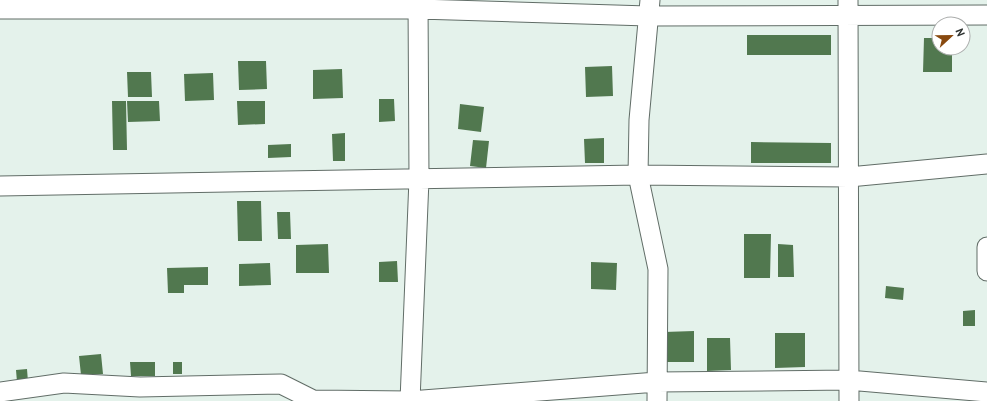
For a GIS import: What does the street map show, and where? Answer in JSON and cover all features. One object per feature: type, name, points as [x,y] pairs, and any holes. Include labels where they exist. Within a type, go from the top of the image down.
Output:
[{"type":"street","points":[[410,401],[419,179],[418,4]]},
{"type":"street","points":[[0,9],[418,4],[649,8],[848,8],[987,15]]},
{"type":"street","points":[[649,8],[639,120],[638,175],[658,269],[657,401]]},
{"type":"street","points":[[848,8],[849,401]]},
{"type":"street","points":[[0,186],[638,175],[849,177],[987,164]]},
{"type":"street","points":[[987,247],[987,271]]},
{"type":"street","points":[[0,392],[64,383],[140,387],[281,384],[313,400],[410,401],[657,382],[848,380],[987,392]]},
{"type":"building","points":[[747,35],[831,35],[831,55],[747,55]]},
{"type":"building","points":[[924,38],[931,38],[931,56],[952,56],[952,72],[923,72]]},
{"type":"building","points":[[238,61],[266,61],[267,89],[239,90]]},
{"type":"building","points":[[612,66],[613,96],[586,97],[585,67]]},
{"type":"building","points":[[342,69],[343,98],[313,99],[313,70]]},
{"type":"building","points":[[127,72],[151,72],[152,97],[128,97]]},
{"type":"building","points":[[213,73],[214,100],[185,101],[184,74]]},
{"type":"building","points":[[379,99],[394,99],[395,121],[379,122]]},
{"type":"building","points":[[112,101],[126,101],[127,150],[113,150]]},
{"type":"building","points":[[127,101],[159,101],[160,121],[128,122]]},
{"type":"building","points":[[237,101],[265,101],[265,124],[238,125]]},
{"type":"building","points":[[460,104],[484,107],[481,132],[458,129]]},
{"type":"building","points":[[345,133],[345,161],[333,161],[332,134]]},
{"type":"building","points":[[604,138],[604,163],[585,163],[584,139]]},
{"type":"building","points":[[473,140],[489,141],[486,168],[470,166]]},
{"type":"building","points":[[751,142],[831,143],[831,163],[751,163]]},
{"type":"building","points":[[291,144],[291,157],[268,158],[268,145]]},
{"type":"building","points":[[237,201],[261,201],[262,241],[238,241]]},
{"type":"building","points":[[277,212],[290,212],[291,239],[278,239]]},
{"type":"building","points":[[744,234],[771,234],[770,278],[744,278]]},
{"type":"building","points":[[328,244],[329,273],[296,273],[296,245]]},
{"type":"building","points":[[778,244],[793,245],[794,277],[778,277]]},
{"type":"building","points":[[397,261],[398,282],[379,282],[379,262]]},
{"type":"building","points":[[591,262],[617,263],[616,290],[591,289]]},
{"type":"building","points":[[270,263],[271,285],[239,286],[239,264]]},
{"type":"building","points":[[208,267],[208,285],[184,285],[184,293],[168,293],[167,268]]},
{"type":"building","points":[[886,286],[904,288],[903,300],[885,298]]},
{"type":"building","points":[[975,310],[975,326],[963,326],[963,311]]},
{"type":"building","points":[[694,331],[694,362],[665,362],[664,332]]},
{"type":"building","points":[[775,333],[805,333],[805,367],[775,368]]},
{"type":"building","points":[[707,338],[730,338],[731,370],[707,371]]},
{"type":"building","points":[[101,354],[103,374],[81,375],[79,356]]},
{"type":"building","points":[[130,362],[155,362],[155,376],[131,376]]},
{"type":"building","points":[[173,362],[182,362],[182,374],[173,374]]},
{"type":"building","points":[[27,369],[28,382],[17,382],[16,370]]}]
